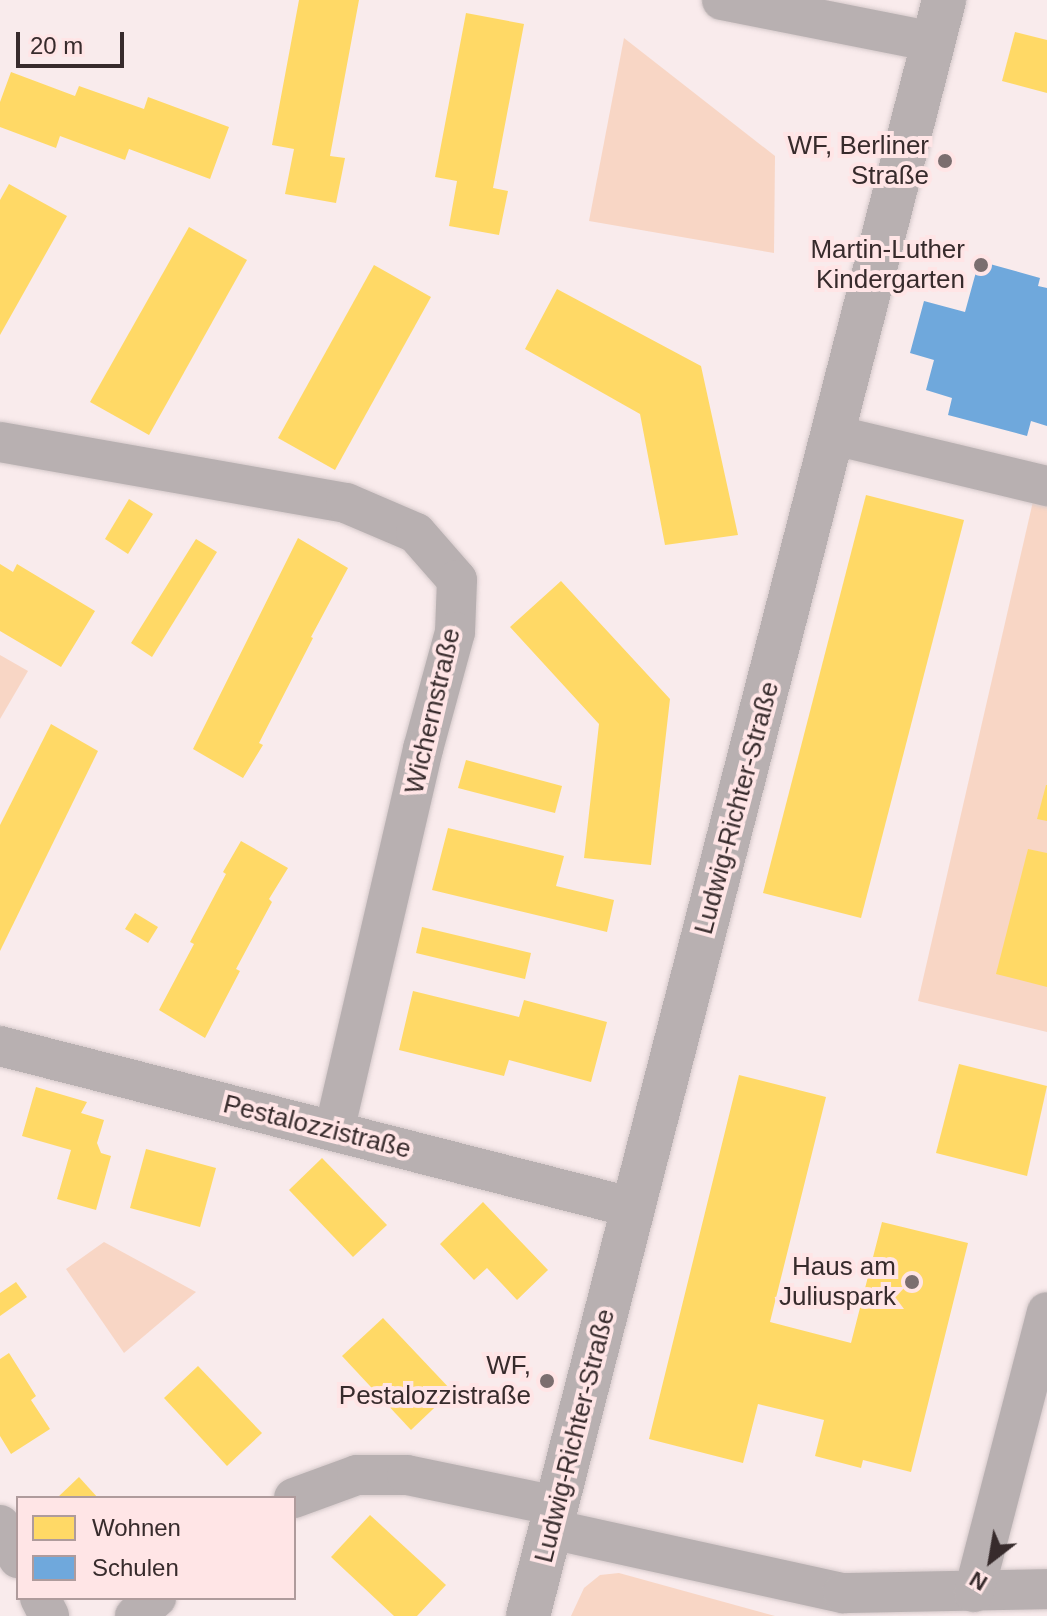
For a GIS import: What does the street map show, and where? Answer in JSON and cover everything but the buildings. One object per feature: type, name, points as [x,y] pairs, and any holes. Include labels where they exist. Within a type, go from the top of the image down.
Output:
[{"type":"street","points":[[722,0],[934,42]]},
{"type":"street","name":"Ludwig-Richter-Straße","points":[[528,1616],[944,0]]},
{"type":"street","points":[[834,435],[1047,486]]},
{"type":"street","name":"Wichernstraße","points":[[0,442],[346,503],[416,533],[457,580],[455,632],[423,749],[334,1130]]},
{"type":"street","name":"Pestalozzistraße","points":[[0,1046],[634,1208]]},
{"type":"street","points":[[974,1592],[1047,1312]]},
{"type":"street","points":[[296,1497],[357,1475],[407,1475],[554,1518],[843,1593],[1047,1589]]},
{"type":"street","points":[[0,1525],[16,1554]]},
{"type":"street","points":[[135,1616],[154,1600]]},
{"type":"shaded area","points":[[624,38],[775,156],[774,253],[589,221]]},
{"type":"shaded area","points":[[1037,484],[1047,486],[1047,1032],[918,1001]]},
{"type":"shaded area","points":[[0,655],[28,671],[0,719]]},
{"type":"shaded area","points":[[104,1242],[196,1292],[124,1353],[66,1269]]},
{"type":"shaded area","points":[[619,1573],[775,1616],[571,1616],[584,1588],[600,1575]]},
{"type":"place","name":"WF, Berliner Straße","points":[[945,161]]},
{"type":"place","name":"Martin-Luther Kindergarten","points":[[981,265]]},
{"type":"place","name":"Haus am Juliuspark","points":[[912,1282]]},
{"type":"place","name":"WF, Pestalozzistraße","points":[[547,1381]]}]
